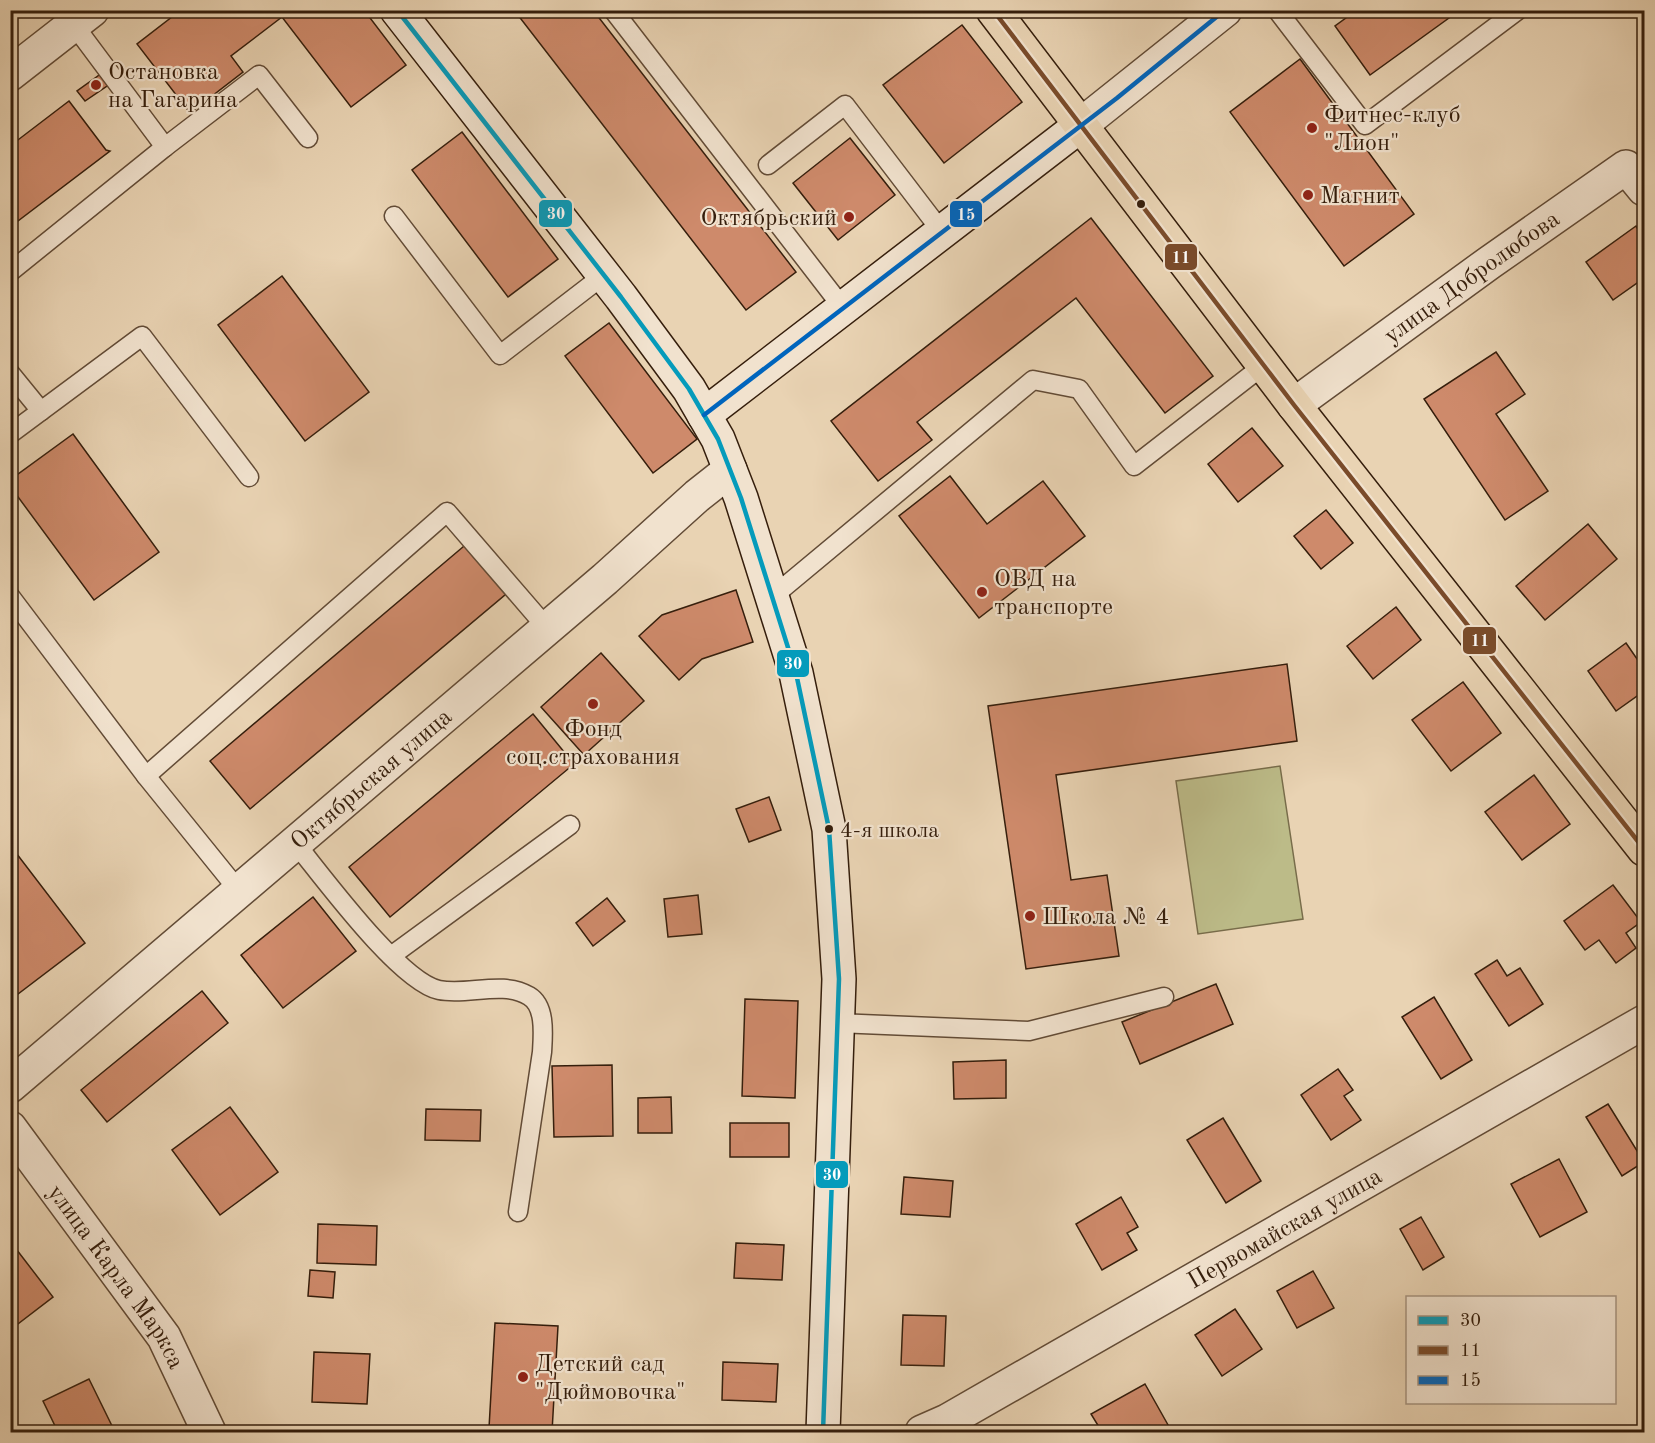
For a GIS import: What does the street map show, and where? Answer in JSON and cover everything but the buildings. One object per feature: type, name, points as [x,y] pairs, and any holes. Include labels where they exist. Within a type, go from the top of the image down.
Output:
[{"type":"main road","points":[[993,10],[1294,405],[1644,849]]},
{"type":"street","points":[[397,10],[689,389],[718,439],[741,498],[796,673],[829,829],[839,979],[823,1432]]},
{"type":"street","points":[[704,415],[1081,125],[1225,10]]},
{"type":"street","points":[[10,74],[83,18]]},
{"type":"street","name":"улица Добролюбова","points":[[1294,405],[1626,167],[1644,189]]},
{"type":"street","name":"Октябрьская улица","points":[[10,1086],[296,844],[697,496],[730,470]]},
{"type":"street","name":"Первомайская улица","points":[[922,1432],[947,1421],[1644,1022]]},
{"type":"street","name":"улица Карла Маркса","points":[[10,1128],[164,1337],[209,1432]]},
{"type":"lane","points":[[613,10],[843,308]]},
{"type":"lane","points":[[1277,10],[1365,125],[1518,10]]},
{"type":"lane","points":[[83,18],[165,147]]},
{"type":"lane","points":[[10,272],[165,147],[259,75],[308,138]]},
{"type":"lane","points":[[768,165],[845,105],[942,232]]},
{"type":"lane","points":[[394,216],[500,355],[603,275]]},
{"type":"lane","points":[[10,434],[142,336],[249,477]]},
{"type":"lane","points":[[771,598],[1033,380],[1079,389],[1134,466],[1264,366]]},
{"type":"lane","points":[[10,373],[41,411]]},
{"type":"lane","points":[[146,776],[447,512],[547,628]]},
{"type":"lane","points":[[10,596],[146,776],[239,891]]},
{"type":"lane","points":[[391,956],[570,825]]},
{"type":"lane","points":[[296,844],[366,931],[419,982],[436,990],[455,993],[507,988],[530,996],[538,1006],[543,1028],[542,1052],[518,1212]]},
{"type":"lane","points":[[837,1023],[1029,1030],[1164,997]]},
{"type":"shaded area","points":[[1280,766],[1303,919],[1198,934],[1176,781]]},
{"type":"transit line","name":"30","points":[[397,10],[621,297],[689,389],[718,439],[741,498],[796,673],[829,829],[839,979],[823,1432]]},
{"type":"transit line","name":"11","points":[[993,10],[1294,405],[1644,849]]},
{"type":"transit line","name":"15","points":[[704,415],[1117,98],[1225,10]]},
{"type":"place","name":"Остановка на Гагарина","points":[[96,85]]},
{"type":"place","name":"Фитнес-клуб \"Лион\"","points":[[1312,128]]},
{"type":"place","name":"Магнит","points":[[1308,195]]},
{"type":"place","name":"Октябрьский","points":[[849,217]]},
{"type":"place","name":"ОВД на транспорте","points":[[982,592]]},
{"type":"place","name":"Фонд соц.страхования","points":[[593,704]]},
{"type":"place","name":"4-я школа","points":[[829,829]]},
{"type":"place","name":"Школа № 4","points":[[1030,916]]},
{"type":"place","name":"Детский сад \"Дюймовочка\"","points":[[523,1377]]}]
